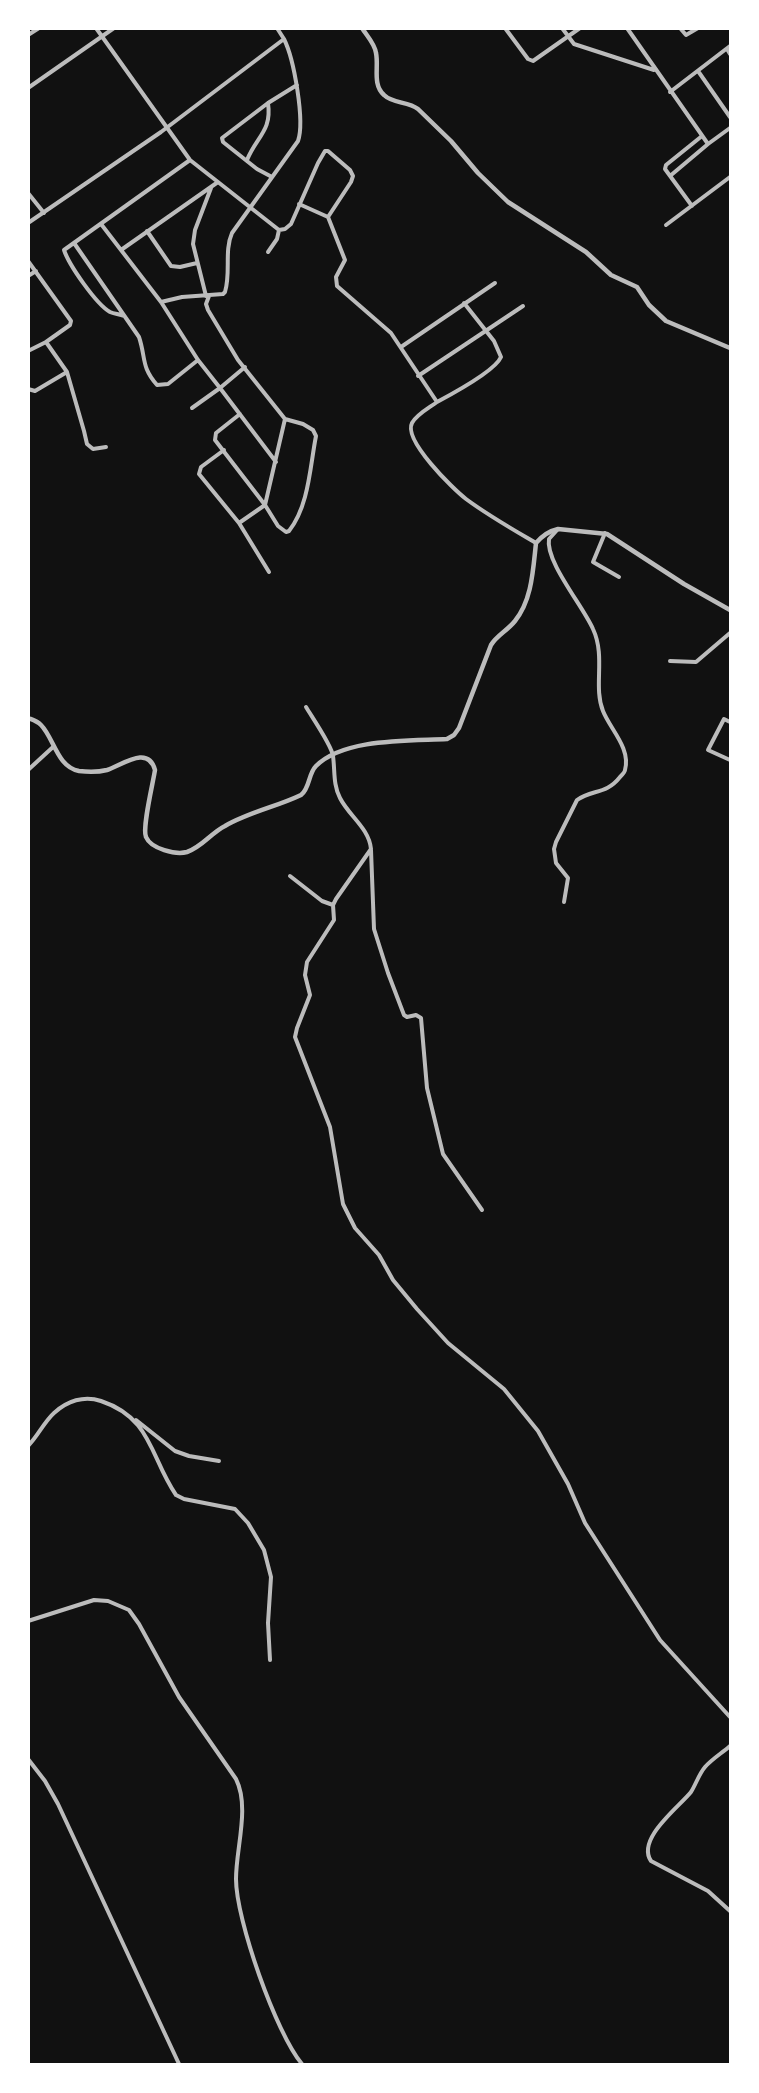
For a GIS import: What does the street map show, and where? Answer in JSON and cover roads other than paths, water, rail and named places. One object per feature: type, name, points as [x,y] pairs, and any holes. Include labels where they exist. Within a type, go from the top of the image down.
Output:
[{"type":"street","points":[[28,35],[39,28]]},
{"type":"street","points":[[96,28],[190,160],[279,230],[291,224],[326,150],[350,170],[353,176],[328,217]]},
{"type":"street","points":[[28,88],[114,28]]},
{"type":"street","points":[[161,302],[182,297],[223,294],[226,290],[229,269],[228,244],[232,233],[299,137],[297,85],[287,46],[277,28]]},
{"type":"street","points":[[362,28],[375,48],[377,81],[384,95],[414,106],[452,141],[478,173],[508,202],[586,252],[611,275],[637,287],[649,305],[666,321],[730,348]]},
{"type":"street","points":[[505,28],[528,59],[533,61],[580,28]]},
{"type":"street","points":[[562,28],[574,44],[654,70]]},
{"type":"street","points":[[627,28],[654,70],[708,144]]},
{"type":"street","points":[[681,28],[686,35],[698,28]]},
{"type":"street","points":[[28,223],[167,127],[284,39]]},
{"type":"street","points":[[670,92],[729,47],[730,54]]},
{"type":"street","points":[[698,71],[730,117]]},
{"type":"street","points":[[272,177],[257,169],[223,142],[222,138],[268,103],[297,85]]},
{"type":"street","points":[[247,160],[256,141],[268,125],[268,103]]},
{"type":"street","points":[[670,176],[730,128]]},
{"type":"street","points":[[692,206],[665,171],[666,165],[702,136]]},
{"type":"street","points":[[124,316],[110,312],[101,305],[76,272],[64,250],[190,160]]},
{"type":"street","points":[[666,225],[730,177]]},
{"type":"street","points":[[121,250],[218,182]]},
{"type":"street","points":[[211,188],[195,230],[193,244],[207,296],[208,310],[245,368],[285,419],[303,424],[313,430],[316,436],[306,490],[298,516],[289,531],[281,530],[214,436],[240,414]]},
{"type":"street","points":[[28,193],[44,213]]},
{"type":"street","points":[[299,204],[328,217],[345,260],[336,277],[337,286],[391,333],[437,402]]},
{"type":"street","points":[[101,224],[161,302],[198,360],[276,462]]},
{"type":"street","points":[[268,252],[278,239],[279,230]]},
{"type":"street","points":[[147,231],[171,266],[180,267],[197,263]]},
{"type":"street","points":[[74,243],[139,337],[142,360],[157,385],[168,384],[198,360]]},
{"type":"street","points":[[28,261],[71,321],[70,325],[46,342],[28,351]]},
{"type":"street","points":[[28,276],[36,271]]},
{"type":"street","points":[[401,347],[495,283]]},
{"type":"street","points":[[464,303],[501,352],[500,361],[421,414],[412,424],[411,431],[416,444],[463,497],[492,518],[536,543]]},
{"type":"street","points":[[418,376],[523,306]]},
{"type":"street","points":[[46,342],[67,372],[87,444],[93,449],[106,447]]},
{"type":"street","points":[[192,408],[245,368]]},
{"type":"street","points":[[28,389],[35,391],[67,372]]},
{"type":"street","points":[[239,523],[265,505],[285,419]]},
{"type":"street","points":[[224,450],[201,466],[199,474],[239,523],[269,572]]},
{"type":"street","points":[[558,529],[549,539],[548,547],[557,568],[593,627],[598,642],[602,710],[626,755],[626,771],[613,786],[582,796],[577,800],[556,842],[556,863],[568,878],[564,902]]},
{"type":"street","points":[[28,718],[38,722],[67,765],[78,771],[107,770],[140,757],[149,760],[155,770],[146,819],[146,837],[154,845],[178,853],[194,849],[223,827],[247,814],[301,795],[305,792],[314,768],[333,754],[370,745],[447,739],[454,735],[459,728],[494,640],[516,619],[528,599],[536,543],[542,536],[558,529],[605,533],[684,584],[730,610]]},
{"type":"street","points":[[605,533],[593,562],[619,577]]},
{"type":"street","points":[[670,661],[696,662],[730,633]]},
{"type":"street","points":[[306,707],[333,754],[335,783],[339,797],[370,842],[374,929],[404,1014],[407,1017],[416,1015],[421,1018],[424,1029],[427,1088],[443,1154],[482,1210]]},
{"type":"street","points":[[730,722],[724,719],[708,750],[730,760]]},
{"type":"street","points":[[28,770],[53,747]]},
{"type":"street","points":[[371,849],[333,905],[334,920],[307,962],[305,975],[310,995],[295,1037],[330,1127],[345,1209],[355,1228],[379,1255],[393,1280],[417,1309],[448,1343],[504,1389],[538,1431],[568,1484],[585,1523],[660,1640],[730,1717]]},
{"type":"street","points":[[290,876],[322,901],[333,905]]},
{"type":"street","points":[[28,1446],[55,1412],[81,1398],[102,1401],[117,1408],[175,1451],[219,1461]]},
{"type":"street","points":[[133,1418],[151,1444],[176,1495],[235,1509],[245,1518],[254,1532],[269,1562],[271,1577],[268,1601],[270,1660]]},
{"type":"street","points":[[28,1621],[94,1600],[108,1601],[129,1610],[179,1697],[236,1779],[241,1788],[243,1803],[236,1881],[242,1915],[266,1992],[287,2042],[302,2064]]},
{"type":"street","points":[[730,1746],[704,1768],[691,1791],[660,1824],[650,1842],[648,1852],[651,1861],[708,1891],[730,1911]]},
{"type":"street","points":[[28,1759],[45,1780],[58,1804],[179,2064]]}]
